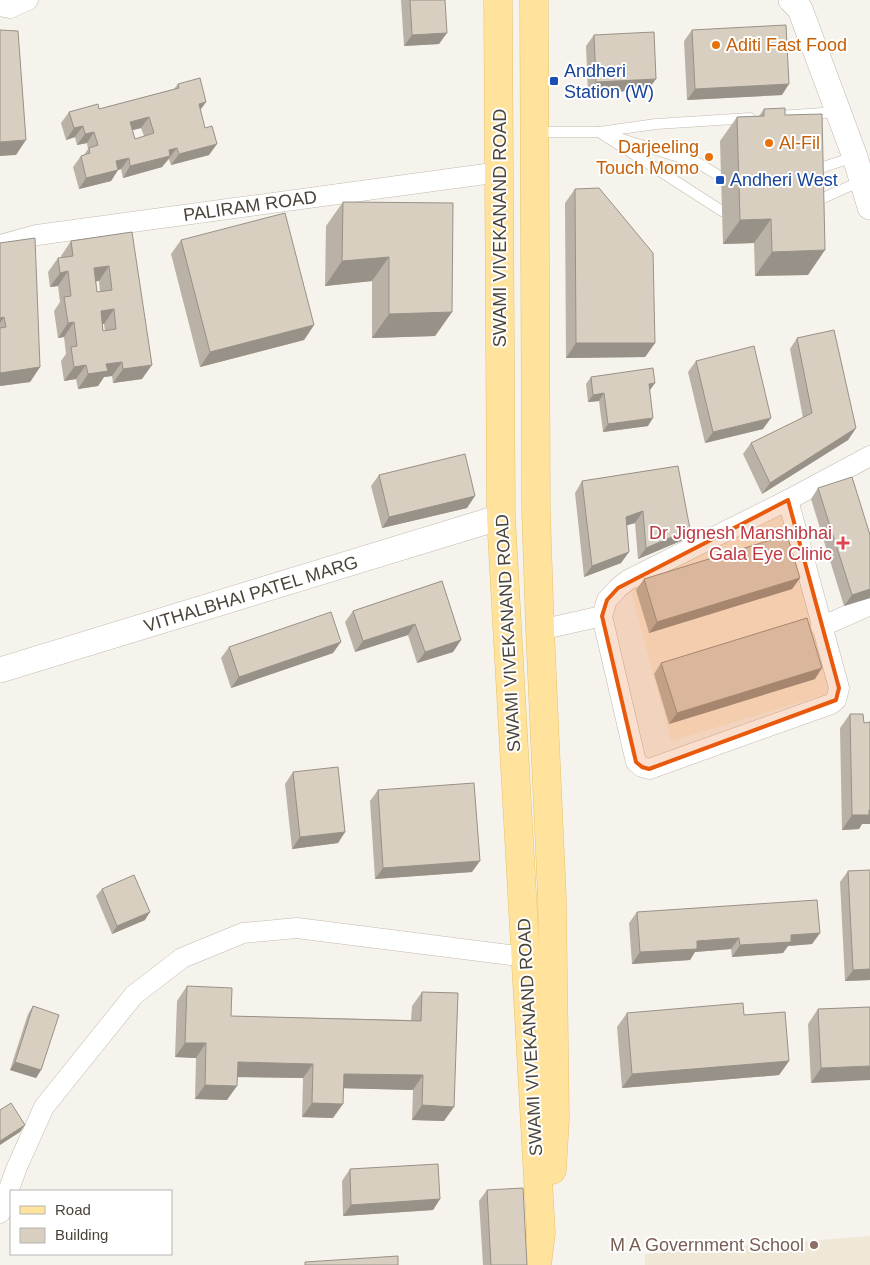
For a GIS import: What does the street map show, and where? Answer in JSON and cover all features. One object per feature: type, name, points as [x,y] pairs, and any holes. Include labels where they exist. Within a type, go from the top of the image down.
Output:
[{"type":"main road","name":"SWAMI VIVEKANAND ROAD","points":[[498,0],[501,517],[541,1233],[537,1265]]},
{"type":"main road","name":"SWAMI VIVEKANAND ROAD","points":[[534,0],[536,510],[552,898],[556,1119],[545,1265]]},
{"type":"street","points":[[0,6],[10,8],[28,0]]},
{"type":"street","points":[[791,0],[800,9],[855,157],[870,207]]},
{"type":"street","name":"PALIRAM ROAD","points":[[0,245],[37,235],[500,172]]},
{"type":"street","points":[[788,500],[839,688],[836,700],[831,704],[649,768],[642,767],[636,762],[602,616],[608,600],[628,580],[788,500],[870,456]]},
{"type":"street","name":"VITHALBHAI PATEL MARG","points":[[0,670],[501,517]]},
{"type":"street","points":[[821,627],[870,605]]},
{"type":"street","points":[[540,630],[602,616]]},
{"type":"street","points":[[0,1214],[16,1167],[44,1107],[134,995],[182,958],[243,933],[297,928],[526,957]]},
{"type":"street","points":[[0,1179],[16,1167]]},
{"type":"lane","points":[[534,132],[599,132],[656,124],[838,112]]},
{"type":"lane","points":[[599,132],[698,163],[721,177]]},
{"type":"lane","points":[[599,132],[722,211]]},
{"type":"lane","points":[[806,173],[855,157]]},
{"type":"lane","points":[[806,206],[861,181]]},
{"type":"highlighted area","points":[[788,500],[839,688],[836,700],[649,769],[642,767],[636,762],[602,616],[607,600],[618,588]]},
{"type":"shaded area","points":[[781,515],[831,693],[671,741],[630,588]]},
{"type":"shaded area","name":"M A Government School","points":[[870,1236],[870,1265],[645,1265],[645,1254]]},
{"type":"building","points":[[410,0],[445,0],[447,33],[412,35]]},
{"type":"building","points":[[786,25],[789,84],[695,89],[692,30]]},
{"type":"building","points":[[0,30],[18,31],[26,140],[0,142]]},
{"type":"building","points":[[654,32],[656,79],[596,82],[594,35]]},
{"type":"building","points":[[200,78],[206,102],[199,104],[205,128],[212,126],[217,144],[179,154],[177,148],[169,150],[170,156],[130,166],[129,158],[116,161],[118,170],[86,178],[81,156],[90,153],[89,148],[98,145],[94,132],[85,134],[83,126],[74,128],[69,112],[98,104],[99,109],[179,88],[178,84]],"holes":[[[149,117],[154,133],[135,139],[130,122]]]},
{"type":"building","points":[[785,108],[785,115],[822,114],[825,250],[772,252],[771,219],[740,220],[737,117],[764,116],[764,109]]},
{"type":"building","points":[[599,188],[653,253],[655,343],[576,343],[575,189]]},
{"type":"building","points":[[343,202],[453,203],[452,312],[389,314],[389,257],[342,261]]},
{"type":"building","points":[[285,213],[314,325],[210,352],[181,240]]},
{"type":"building","points":[[132,232],[152,365],[123,369],[122,362],[106,364],[108,371],[88,374],[86,365],[74,367],[71,347],[77,346],[74,322],[68,323],[64,297],[71,296],[68,271],[60,273],[58,258],[73,256],[71,241]],"holes":[[[109,266],[112,290],[97,292],[94,268]],[[114,309],[116,329],[103,331],[101,311]]]},
{"type":"building","points":[[35,238],[40,367],[0,373],[0,328],[6,327],[4,317],[0,318],[0,243]]},
{"type":"building","points":[[834,330],[856,428],[770,483],[751,443],[812,413],[797,338]]},
{"type":"building","points":[[754,346],[771,418],[713,432],[696,361]]},
{"type":"building","points":[[653,368],[655,383],[649,384],[653,418],[608,424],[604,393],[593,395],[591,377]]},
{"type":"building","points":[[465,454],[475,496],[389,517],[379,475]]},
{"type":"building","points":[[678,466],[690,529],[646,548],[643,511],[626,517],[629,552],[592,566],[582,481]]},
{"type":"building","name":"Dr Jignesh Manshibhai Gala Eye Clinic","points":[[852,477],[870,535],[870,589],[852,595],[818,488]]},
{"type":"building","points":[[787,535],[800,578],[657,622],[644,579]]},
{"type":"building","points":[[442,581],[461,640],[425,652],[415,624],[363,641],[353,611]]},
{"type":"building","points":[[331,612],[341,642],[239,677],[229,647]]},
{"type":"building","points":[[807,618],[822,668],[677,713],[661,663]]},
{"type":"building","points":[[850,714],[863,714],[864,723],[870,722],[869,815],[852,815]]},
{"type":"building","points":[[338,767],[345,832],[300,837],[293,772]]},
{"type":"building","points":[[474,783],[480,861],[383,868],[378,790]]},
{"type":"building","points":[[870,870],[870,969],[853,970],[848,871]]},
{"type":"building","points":[[134,875],[150,912],[117,926],[102,889]]},
{"type":"building","points":[[817,900],[820,933],[791,935],[791,942],[740,945],[739,938],[697,941],[697,949],[640,952],[637,912]]},
{"type":"building","points":[[187,986],[232,988],[231,1016],[421,1021],[422,992],[458,993],[454,1107],[422,1105],[423,1075],[344,1074],[343,1104],[312,1103],[313,1064],[238,1062],[237,1086],[205,1085],[206,1043],[185,1043]]},
{"type":"building","points":[[743,1003],[744,1015],[785,1012],[789,1061],[632,1074],[627,1013]]},
{"type":"building","points":[[33,1006],[59,1015],[41,1070],[15,1062]]},
{"type":"building","points":[[870,1007],[870,1066],[821,1068],[818,1009]]},
{"type":"building","points":[[11,1103],[25,1125],[0,1141],[0,1110]]},
{"type":"building","points":[[438,1164],[440,1199],[351,1205],[350,1169]]},
{"type":"building","points":[[523,1188],[527,1265],[491,1265],[487,1190]]},
{"type":"building","points":[[398,1256],[398,1265],[305,1265],[305,1262]]},
{"type":"place","name":"Aditi Fast Food","points":[[716,45]]},
{"type":"place","name":"Andheri Station (W)","points":[[554,81]]},
{"type":"place","name":"Al-Fil","points":[[769,143]]},
{"type":"place","name":"Darjeeling Touch Momo","points":[[709,157]]},
{"type":"place","name":"Andheri West","points":[[720,180]]},
{"type":"place","name":"Dr Jignesh Manshibhai Gala Eye Clinic","points":[[843,543]]},
{"type":"place","name":"M A Government School","points":[[814,1245]]}]
